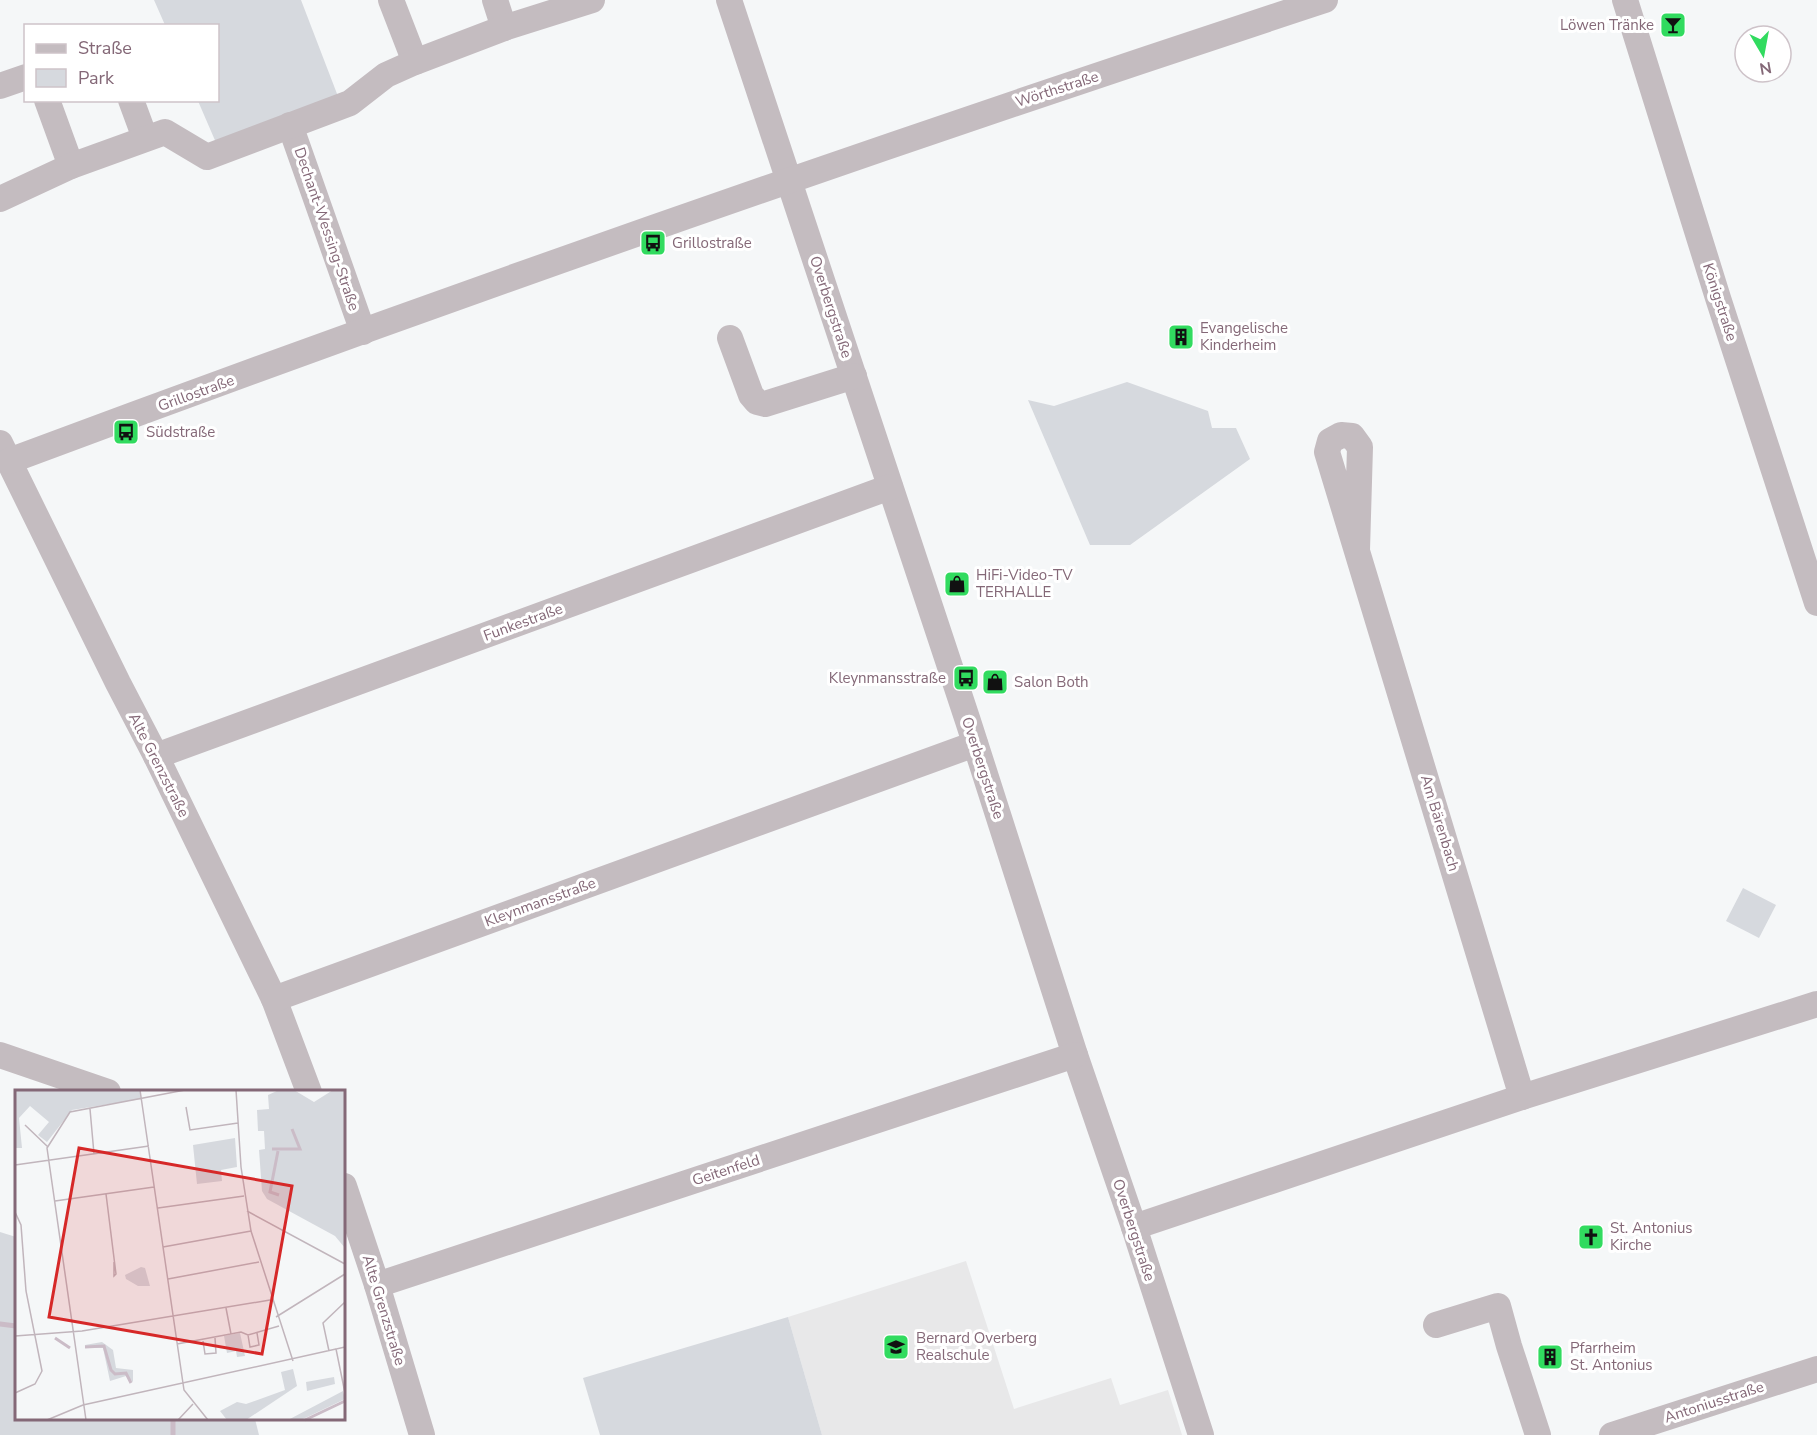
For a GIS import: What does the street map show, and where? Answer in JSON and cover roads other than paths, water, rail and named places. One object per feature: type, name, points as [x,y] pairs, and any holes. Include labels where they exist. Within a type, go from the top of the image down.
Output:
[{"type":"street","points":[[391,0],[415,62]]},
{"type":"street","points":[[495,0],[504,28]]},
{"type":"street","points":[[0,199],[71,166],[165,132],[207,157],[350,103],[386,75],[415,62],[504,28],[592,0]]},
{"type":"street","name":"Overbergstraße","points":[[729,0],[1201,1435]]},
{"type":"street","name":"Wörthstraße","points":[[790,181],[960,121],[1325,0]]},
{"type":"street","name":"Königstraße","points":[[1625,0],[1817,603]]},
{"type":"street","points":[[0,86],[24,78]]},
{"type":"street","points":[[48,102],[71,166]]},
{"type":"street","points":[[131,102],[145,138]]},
{"type":"street","name":"Dechant-Wessing-Straße","points":[[290,125],[363,332]]},
{"type":"street","name":"Grillostraße","points":[[5,452],[363,332],[790,181]]},
{"type":"street","points":[[730,338],[751,395],[757,402],[765,404],[854,376]]},
{"type":"street","name":"Alte Grenzstraße","points":[[5,452],[274,999],[308,1090]]},
{"type":"street","name":"Funkestraße","points":[[156,756],[890,487]]},
{"type":"street","name":"Am Bärenbach","points":[[1357,550],[1522,1097]]},
{"type":"street","name":"Kleynmansstraße","points":[[274,999],[975,744]]},
{"type":"street","points":[[1134,1227],[1522,1097],[1817,1004]]},
{"type":"street","points":[[0,1055],[102,1090]]},
{"type":"street","name":"Geitenfeld","points":[[377,1285],[1075,1055]]},
{"type":"street","name":"Alte Grenzstraße","points":[[345,1188],[422,1435]]},
{"type":"street","points":[[1436,1325],[1498,1306],[1538,1435]]},
{"type":"street","name":"Antoniusstraße","points":[[1612,1435],[1686,1424],[1817,1369]]},
{"type":"waterway","points":[[0,1324],[15,1326]]},
{"type":"waterway","points":[[173,1420],[173,1435]]},
{"type":"place","name":"Löwen Tränke","points":[[1673,25]]},
{"type":"place","name":"Grillostraße","points":[[653,243]]},
{"type":"place","name":"Evangelische Kinderheim","points":[[1181,337]]},
{"type":"place","name":"Südstraße","points":[[126,432]]},
{"type":"place","name":"HiFi-Video-TV TERHALLE","points":[[957,584]]},
{"type":"place","name":"Kleynmansstraße","points":[[966,678]]},
{"type":"place","name":"Salon Both","points":[[995,682]]},
{"type":"place","name":"St. Antonius Kirche","points":[[1591,1237]]},
{"type":"place","name":"Bernard Overberg Realschule","points":[[896,1347]]},
{"type":"place","name":"Pfarrheim St. Antonius","points":[[1550,1357]]}]
